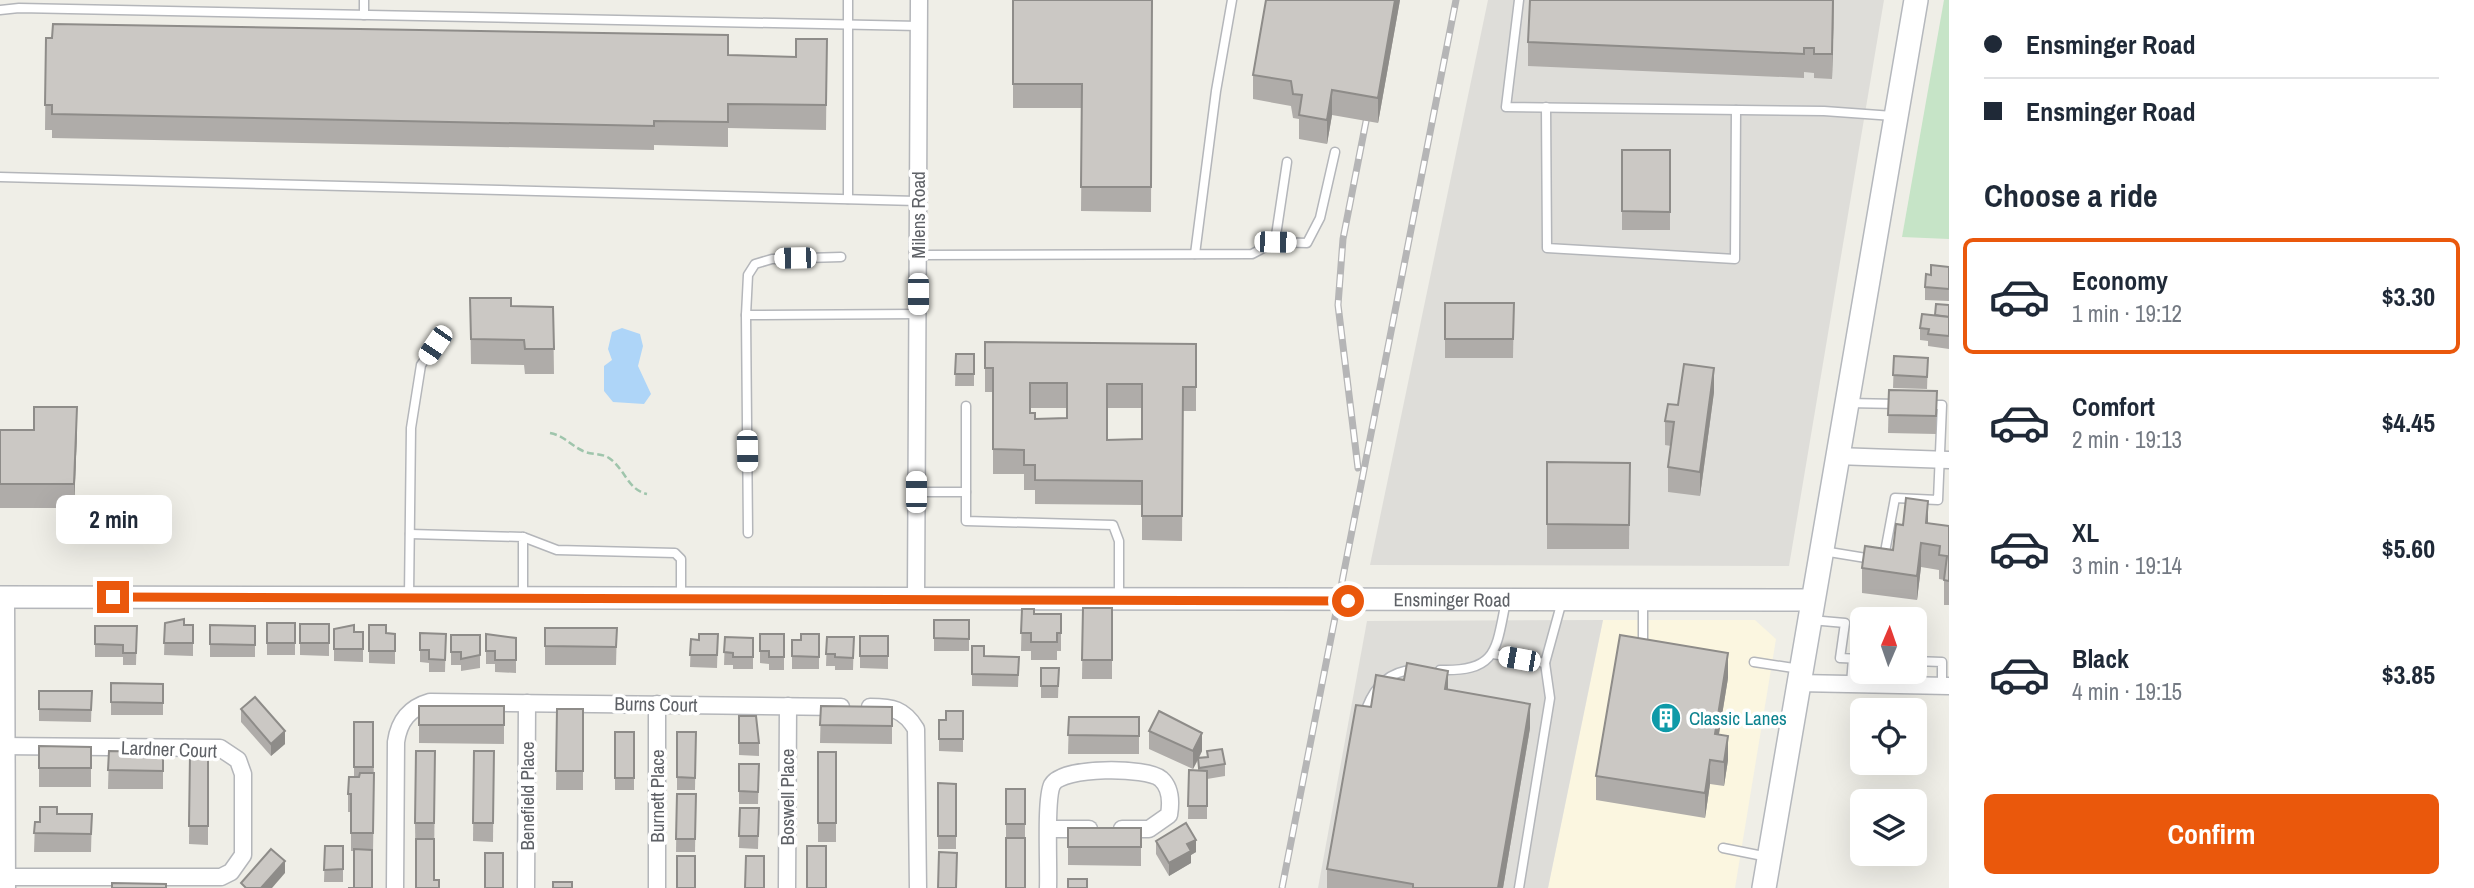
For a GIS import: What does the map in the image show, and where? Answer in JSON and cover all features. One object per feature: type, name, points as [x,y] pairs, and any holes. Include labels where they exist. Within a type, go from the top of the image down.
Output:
[{"type":"main road","points":[[1764,888],[1916,0]]},
{"type":"street","name":"Milens Road","points":[[915,598],[919,0]]},
{"type":"street","points":[[1836,456],[1944,459]]},
{"type":"street","points":[[3,597],[5,880]]},
{"type":"street","name":"Ensminger Road","points":[[3,597],[1643,601],[1811,610]]},
{"type":"street","points":[[1799,676],[1850,684]]},
{"type":"street","points":[[1851,684],[1945,686]]},
{"type":"street","name":"Burns Court","points":[[395,888],[396,742],[402,721],[410,711],[430,702],[892,708],[910,719],[918,740],[918,888]]},
{"type":"street","name":"Benefield Place","points":[[526,888],[527,703]]},
{"type":"street","name":"Burnett Place","points":[[657,704],[657,888]]},
{"type":"street","name":"Boswell Place","points":[[787,888],[788,706]]},
{"type":"street","name":"Lardner Court","points":[[4,746],[220,748],[238,760],[242,769],[243,787],[243,855],[231,872],[221,877],[5,880]]},
{"type":"street","points":[[1048,888],[1050,829],[1052,786],[1058,778],[1079,771],[1151,774],[1162,780],[1169,791],[1169,815],[1149,829],[1050,829]]},
{"type":"lane","points":[[248,0],[248,12]]},
{"type":"lane","points":[[364,0],[364,15]]},
{"type":"lane","points":[[848,0],[848,200]]},
{"type":"lane","points":[[1195,254],[1231,0]]},
{"type":"lane","points":[[1519,0],[1506,107],[1736,110],[1895,116]]},
{"type":"lane","points":[[0,10],[248,12],[919,26]]},
{"type":"lane","points":[[1546,107],[1547,248],[1735,259],[1736,110]]},
{"type":"lane","points":[[918,255],[1252,254],[1275,242],[1307,243],[1320,218],[1335,152]]},
{"type":"lane","points":[[1275,242],[1287,162]]},
{"type":"lane","points":[[0,177],[917,201]]},
{"type":"lane","points":[[748,533],[748,275],[755,264],[772,259],[841,257]]},
{"type":"lane","points":[[746,315],[918,314]]},
{"type":"lane","points":[[409,597],[411,428],[421,365],[435,345]]},
{"type":"lane","points":[[1821,550],[1872,559],[1885,552],[1895,498],[1938,500],[1944,459],[1942,405],[1845,403]]},
{"type":"lane","points":[[966,406],[966,521],[1113,525],[1119,541],[1119,600]]},
{"type":"lane","points":[[916,492],[966,492]]},
{"type":"lane","points":[[410,534],[523,537],[557,550],[675,552],[681,559],[681,598]]},
{"type":"lane","points":[[523,537],[523,597]]},
{"type":"lane","points":[[1430,670],[1468,668],[1485,663],[1493,654],[1506,601]]},
{"type":"lane","points":[[1519,888],[1550,698],[1545,663],[1562,601]]},
{"type":"lane","points":[[1643,601],[1643,642]]},
{"type":"lane","points":[[1811,610],[1844,623],[1840,658],[1850,659]]},
{"type":"lane","points":[[1493,654],[1545,663]]},
{"type":"lane","points":[[1927,661],[1942,662],[1945,686]]},
{"type":"lane","points":[[1754,662],[1799,676]]},
{"type":"lane","points":[[1367,707],[1373,692],[1390,677],[1401,671],[1418,670]]},
{"type":"lane","points":[[1723,848],[1769,857]]},
{"type":"path","points":[[550,433],[563,435],[586,453],[607,456],[625,472],[629,484],[647,494]]},
{"type":"shaded area","points":[[1488,0],[1884,0],[1789,566],[1370,565]]},
{"type":"shaded area","points":[[1603,620],[1755,620],[1776,639],[1735,888],[1548,888]]},
{"type":"shaded area","points":[[1603,620],[1548,888],[1318,888],[1367,621]]},
{"type":"green space","points":[[1944,0],[1949,0],[1949,239],[1902,237]]},
{"type":"water","points":[[622,328],[640,334],[643,346],[638,366],[651,394],[644,404],[613,402],[604,391],[604,366],[612,360],[608,349],[612,332]]},
{"type":"building","points":[[1013,0],[1152,0],[1151,187],[1081,187],[1082,84],[1013,84]]},
{"type":"building","points":[[1266,0],[1395,0],[1378,98],[1332,90],[1327,120],[1299,115],[1302,95],[1293,94],[1291,81],[1253,75]]},
{"type":"building","points":[[1530,0],[1833,0],[1832,54],[1814,54],[1814,48],[1804,48],[1804,54],[1528,42]]},
{"type":"building","points":[[53,24],[728,35],[728,55],[796,57],[796,39],[827,39],[826,105],[728,104],[728,122],[654,121],[654,126],[52,114],[52,105],[45,105],[46,38],[52,38]]},
{"type":"building","points":[[1622,150],[1670,150],[1670,212],[1622,211]]},
{"type":"building","points":[[1931,265],[1949,267],[1949,289],[1925,287],[1926,274],[1931,275]]},
{"type":"building","points":[[470,298],[511,298],[511,306],[553,307],[554,349],[525,349],[524,340],[471,339]]},
{"type":"building","points":[[1445,303],[1514,303],[1513,339],[1445,339]]},
{"type":"building","points":[[1936,304],[1949,305],[1949,317],[1935,315]]},
{"type":"building","points":[[1922,314],[1949,317],[1949,336],[1928,334],[1929,329],[1920,328]]},
{"type":"building","points":[[985,342],[1196,344],[1196,387],[1183,387],[1182,516],[1142,516],[1142,481],[1035,480],[1035,465],[1024,465],[1024,450],[993,449],[993,368],[985,368]],"holes":[[[1030,383],[1067,383],[1067,418],[1035,419],[1035,413],[1030,413]],[[1107,384],[1142,384],[1142,439],[1107,440]]]},
{"type":"building","points":[[956,354],[974,354],[974,374],[955,374]]},
{"type":"building","points":[[1894,356],[1928,358],[1927,377],[1893,375]]},
{"type":"building","points":[[1684,364],[1714,368],[1700,472],[1668,467],[1674,422],[1665,421],[1668,404],[1678,405]]},
{"type":"building","points":[[1889,390],[1937,391],[1936,416],[1888,415]]},
{"type":"building","points":[[34,407],[77,407],[74,484],[0,484],[0,430],[34,430]]},
{"type":"building","points":[[1547,462],[1630,463],[1629,525],[1547,524]]},
{"type":"building","points":[[1906,498],[1928,501],[1926,523],[1949,526],[1949,581],[1944,580],[1947,556],[1939,555],[1940,546],[1921,543],[1917,576],[1862,568],[1865,546],[1893,550],[1896,524],[1903,525]]},
{"type":"building","points":[[1083,608],[1112,608],[1112,660],[1082,660]]},
{"type":"building","points":[[1022,609],[1034,609],[1034,614],[1061,614],[1061,633],[1057,633],[1057,642],[1031,642],[1031,633],[1021,633]]},
{"type":"building","points":[[184,619],[184,625],[193,625],[193,643],[164,643],[165,623]]},
{"type":"building","points":[[934,620],[969,620],[969,639],[934,638]]},
{"type":"building","points":[[267,623],[295,623],[295,643],[267,643]]},
{"type":"building","points":[[300,624],[329,624],[329,643],[300,643]]},
{"type":"building","points":[[210,625],[255,626],[255,645],[210,644]]},
{"type":"building","points":[[354,625],[354,632],[363,632],[363,649],[334,649],[334,629]]},
{"type":"building","points":[[369,625],[386,625],[386,633],[395,634],[395,651],[369,651]]},
{"type":"building","points":[[95,626],[137,626],[136,653],[123,653],[123,645],[95,644]]},
{"type":"building","points":[[545,628],[617,628],[616,647],[545,646]]},
{"type":"building","points":[[420,633],[446,634],[445,660],[429,659],[429,650],[420,650]]},
{"type":"building","points":[[486,634],[516,638],[516,660],[495,660],[495,651],[486,651]]},
{"type":"building","points":[[699,634],[718,634],[717,655],[690,655],[691,639],[699,640]]},
{"type":"building","points":[[760,634],[784,634],[784,657],[769,657],[769,651],[760,651]]},
{"type":"building","points":[[801,634],[819,634],[819,657],[792,656],[792,640],[801,640]]},
{"type":"building","points":[[451,635],[480,635],[480,655],[461,659],[461,652],[451,652]]},
{"type":"building","name":"Classic Lanes","points":[[1620,635],[1728,653],[1715,734],[1728,736],[1724,762],[1710,760],[1705,793],[1596,776]]},
{"type":"building","points":[[860,636],[888,636],[888,656],[860,656]]},
{"type":"building","points":[[725,637],[753,638],[753,657],[733,657],[733,653],[724,652]]},
{"type":"building","points":[[827,637],[854,637],[853,658],[826,654]]},
{"type":"building","points":[[972,646],[984,646],[984,656],[1019,657],[1018,675],[972,674]]},
{"type":"building","points":[[1407,663],[1448,671],[1445,689],[1530,704],[1498,888],[1413,888],[1413,884],[1327,869],[1356,705],[1371,707],[1376,675],[1404,680]]},
{"type":"building","points":[[1041,668],[1059,668],[1058,686],[1041,686]]},
{"type":"building","points":[[111,683],[163,684],[163,703],[111,702]]},
{"type":"building","points":[[39,691],[92,691],[91,710],[39,709]]},
{"type":"building","points":[[255,697],[285,731],[271,744],[241,709]]},
{"type":"building","points":[[419,706],[504,706],[504,725],[419,725]]},
{"type":"building","points":[[821,706],[892,707],[892,726],[820,725]]},
{"type":"building","points":[[557,709],[583,709],[583,771],[556,771]]},
{"type":"building","points":[[946,711],[963,711],[963,739],[939,739],[939,720],[946,720]]},
{"type":"building","points":[[1159,711],[1202,733],[1193,751],[1149,731]]},
{"type":"building","points":[[739,716],[756,716],[759,743],[739,743]]},
{"type":"building","points":[[1069,717],[1139,717],[1139,736],[1068,735]]},
{"type":"building","points":[[354,722],[373,722],[373,767],[354,767]]},
{"type":"building","points":[[615,732],[634,732],[634,778],[615,778]]},
{"type":"building","points":[[677,732],[696,732],[695,778],[677,777]]},
{"type":"building","points":[[39,746],[91,747],[91,768],[39,768]]},
{"type":"building","points":[[1222,749],[1225,764],[1199,768],[1198,758],[1208,757],[1207,751]]},
{"type":"building","points":[[109,751],[163,752],[163,771],[108,770]]},
{"type":"building","points":[[416,751],[435,751],[434,823],[415,823]]},
{"type":"building","points":[[474,751],[494,751],[493,823],[473,823]]},
{"type":"building","points":[[818,752],[836,752],[836,823],[818,823]]},
{"type":"building","points":[[190,754],[208,754],[208,826],[189,826]]},
{"type":"building","points":[[739,764],[759,764],[758,792],[739,791]]},
{"type":"building","points":[[1189,770],[1207,771],[1207,806],[1188,806]]},
{"type":"building","points":[[360,773],[374,773],[373,833],[351,833],[349,777],[359,777]]},
{"type":"building","points":[[938,783],[956,784],[956,836],[938,836]]},
{"type":"building","points":[[1006,789],[1025,789],[1025,824],[1006,824]]},
{"type":"building","points":[[677,794],[696,794],[695,839],[676,839]]},
{"type":"building","points":[[40,807],[57,807],[57,814],[92,814],[91,834],[34,833],[35,822],[40,822]]},
{"type":"building","points":[[740,808],[759,808],[758,836],[739,836]]},
{"type":"building","points":[[1186,823],[1196,840],[1187,844],[1191,851],[1169,863],[1156,841]]},
{"type":"building","points":[[1068,828],[1141,828],[1141,847],[1068,847]]},
{"type":"building","points":[[1006,838],[1025,838],[1025,888],[1006,888]]},
{"type":"building","points":[[416,839],[434,839],[434,880],[439,880],[439,888],[416,888]]},
{"type":"building","points":[[325,846],[343,846],[343,869],[324,870]]},
{"type":"building","points":[[807,846],[826,846],[826,888],[807,888]]},
{"type":"building","points":[[271,849],[285,861],[261,888],[246,888],[241,883]]},
{"type":"building","points":[[354,849],[372,850],[372,888],[354,888]]},
{"type":"building","points":[[939,852],[957,853],[956,888],[938,888]]},
{"type":"building","points":[[485,853],[503,853],[503,888],[485,888]]},
{"type":"building","points":[[677,856],[695,856],[695,888],[677,888]]},
{"type":"building","points":[[746,856],[764,856],[764,888],[745,888]]},
{"type":"building","points":[[1068,879],[1087,879],[1087,888],[1068,888]]},
{"type":"building","points":[[553,882],[572,882],[572,888],[553,888]]},
{"type":"building","points":[[112,883],[166,884],[166,888],[112,888]]},
{"type":"railway","points":[[1282,888],[1456,0]]},
{"type":"railway","points":[[1358,468],[1338,305],[1343,239],[1370,101]]},
{"type":"place","name":"Classic Lanes","points":[[1666,718]]},
{"type":"route","points":[[113,597],[1348,601]]}]
